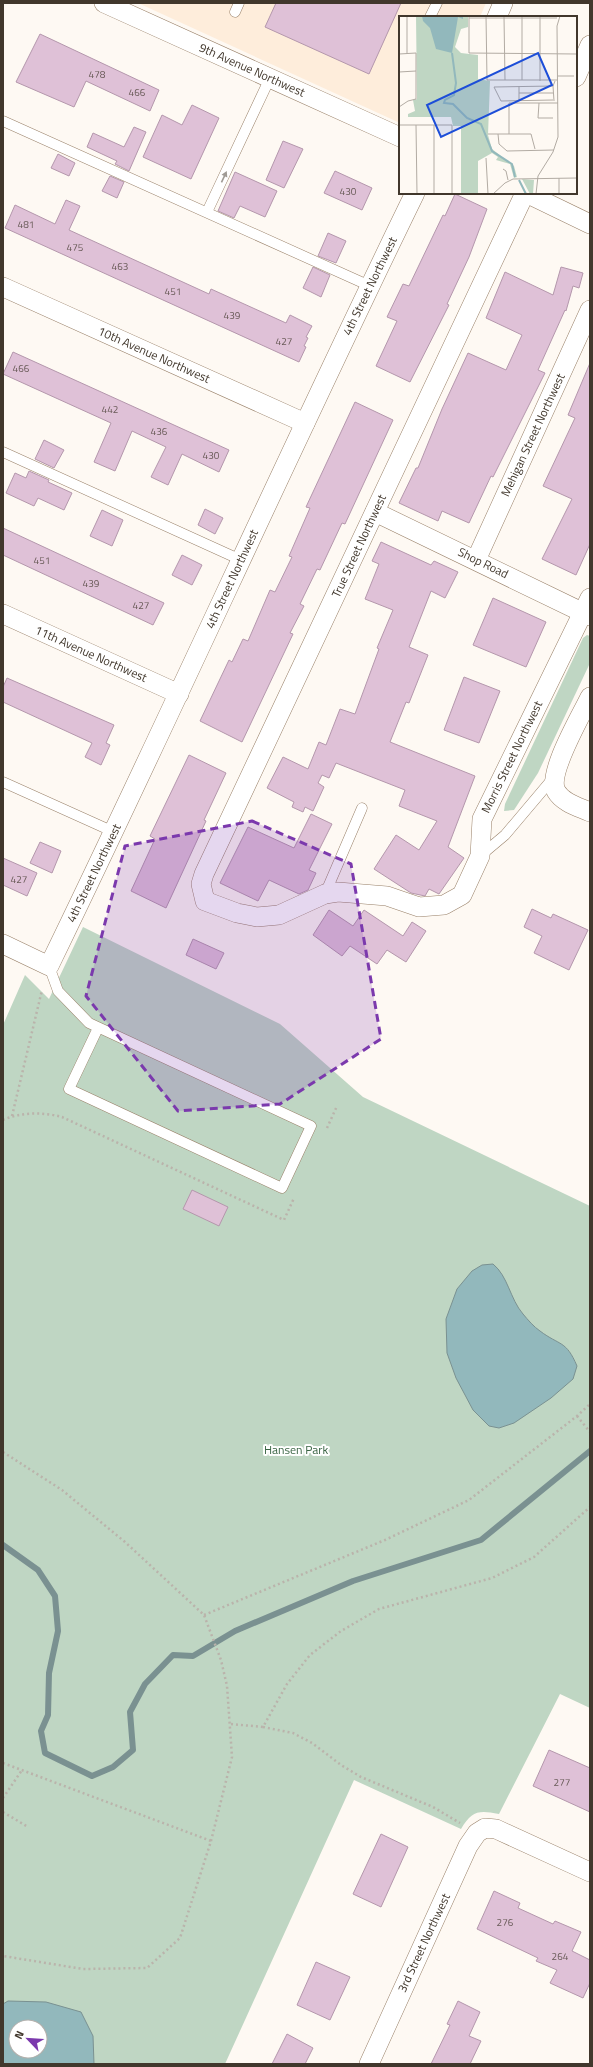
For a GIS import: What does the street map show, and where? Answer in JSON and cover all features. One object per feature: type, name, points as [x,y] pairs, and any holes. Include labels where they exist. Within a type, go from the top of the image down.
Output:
[{"type":"street","name":"9th Avenue Northwest","points":[[104,3],[399,137]]},
{"type":"street","points":[[497,16],[503,3]]},
{"type":"street","points":[[577,75],[590,45]]},
{"type":"street","name":"4th Street Northwest","points":[[49,966],[114,832],[415,194]]},
{"type":"street","name":"True Street Northwest","points":[[205,901],[201,884],[204,874],[525,194]]},
{"type":"street","points":[[527,194],[590,224]]},
{"type":"street","name":"10th Avenue Northwest","points":[[3,286],[305,424]]},
{"type":"street","name":"Mehigan Street Northwest","points":[[476,560],[590,310]]},
{"type":"street","name":"Shop Road","points":[[375,512],[476,560],[588,609]]},
{"type":"street","name":"Morris Street Northwest","points":[[205,901],[237,913],[257,917],[279,915],[325,894],[338,892],[387,896],[419,907],[444,905],[462,895],[480,856],[482,819],[588,609]]},
{"type":"street","name":"11th Avenue Northwest","points":[[3,614],[179,694]]},
{"type":"street","points":[[590,697],[556,768],[554,780],[556,791],[567,802],[590,812]]},
{"type":"street","points":[[3,944],[49,966]]},
{"type":"street","points":[[481,1830],[496,1829],[590,1872]]},
{"type":"street","name":"3rd Street Northwest","points":[[369,2064],[468,1846],[481,1830]]},
{"type":"lane","points":[[430,16],[437,3]]},
{"type":"lane","points":[[207,212],[270,78]]},
{"type":"lane","points":[[3,121],[370,286]]},
{"type":"lane","points":[[3,452],[241,560]]},
{"type":"lane","points":[[480,856],[505,835],[554,780]]},
{"type":"lane","points":[[3,782],[114,832]]},
{"type":"lane","points":[[325,894],[362,808]]},
{"type":"lane","points":[[49,966],[58,991],[89,1023],[311,1126],[282,1188],[69,1089],[98,1028]]},
{"type":"path","points":[[12,1116],[40,994],[49,966]]},
{"type":"path","points":[[204,1615],[385,1540],[469,1500],[577,1416],[590,1404]]},
{"type":"path","points":[[577,1416],[590,1432]]},
{"type":"path","points":[[3,1452],[62,1490],[126,1542],[204,1615],[221,1660],[227,1686],[231,1724],[232,1757],[211,1841],[180,1938],[146,1968],[83,1969],[3,1956]]},
{"type":"path","points":[[263,1727],[287,1684],[310,1655],[341,1631],[379,1609],[499,1575],[534,1557],[590,1507]]},
{"type":"path","points":[[231,1724],[263,1727],[293,1733],[312,1742],[341,1766],[361,1777],[433,1807],[481,1830]]},
{"type":"path","points":[[3,1763],[211,1841]]},
{"type":"path","points":[[3,1798],[22,1770]]},
{"type":"path","points":[[3,1812],[28,1827]]},
{"type":"highlighted area","points":[[252,821],[351,864],[381,1039],[280,1104],[178,1111],[86,996],[125,846]]},
{"type":"shaded area","points":[[138,3],[486,3],[480,16],[399,16],[399,123]]},
{"type":"green space","points":[[587,635],[590,636],[590,663],[538,773],[514,810],[504,811],[505,804],[583,638]]},
{"type":"green space","name":"Hansen Park","points":[[83,927],[280,1024],[363,1097],[590,1206],[590,1708],[560,1694],[499,1814],[486,1812],[476,1813],[469,1818],[461,1829],[354,1780],[225,2064],[3,2064],[3,1025],[25,975],[49,999]]},
{"type":"water","points":[[493,1264],[506,1281],[515,1302],[523,1314],[531,1323],[547,1336],[566,1347],[577,1366],[573,1379],[551,1398],[514,1423],[499,1428],[489,1426],[473,1410],[456,1378],[447,1353],[446,1319],[457,1289],[472,1271],[482,1265]]},
{"type":"water","points":[[8,2001],[46,2002],[81,2012],[93,2036],[94,2064],[3,2064],[3,2004]]},
{"type":"building","points":[[276,3],[401,3],[369,74],[265,27]]},
{"type":"building","points":[[40,34],[159,90],[150,111],[86,81],[74,107],[16,82]]},
{"type":"building","points":[[192,105],[219,118],[191,179],[143,157],[162,115],[182,125]]},
{"type":"building","points":[[134,127],[146,132],[129,171],[115,164],[117,161],[87,147],[93,133],[124,147]]},
{"type":"building","points":[[283,141],[303,149],[284,188],[266,180]]},
{"type":"building","points":[[58,154],[75,163],[69,176],[51,168]]},
{"type":"building","points":[[335,171],[372,188],[362,210],[324,193]]},
{"type":"building","points":[[235,172],[277,191],[265,217],[240,206],[234,218],[218,211]]},
{"type":"building","points":[[110,176],[124,182],[117,198],[102,191]]},
{"type":"building","points":[[455,194],[487,209],[469,257],[447,304],[449,305],[410,382],[376,366],[397,321],[387,317],[403,284],[409,286],[443,215],[445,216]]},
{"type":"building","points":[[66,200],[80,206],[69,230],[209,294],[211,289],[286,323],[290,315],[312,326],[306,337],[308,338],[304,346],[306,347],[299,362],[5,228],[15,205],[55,224]]},
{"type":"building","points":[[328,233],[346,241],[336,263],[318,256]]},
{"type":"building","points":[[313,267],[330,275],[321,297],[303,288]]},
{"type":"building","points":[[561,267],[583,273],[579,288],[573,286],[566,311],[565,310],[538,370],[545,373],[493,477],[491,476],[469,523],[442,511],[438,521],[399,503],[416,468],[418,468],[442,409],[468,353],[506,370],[522,335],[486,318],[505,272],[553,295]]},
{"type":"building","points":[[13,352],[229,450],[219,472],[182,454],[168,485],[151,477],[166,447],[132,431],[115,471],[94,462],[111,423],[3,374]]},
{"type":"building","points":[[590,363],[590,544],[576,575],[542,559],[572,499],[543,486],[575,418],[568,415]]},
{"type":"building","points":[[355,402],[393,420],[345,524],[342,523],[320,570],[317,569],[300,604],[304,606],[290,633],[293,634],[242,742],[200,721],[229,660],[232,662],[243,639],[248,641],[270,590],[275,592],[292,557],[289,556],[310,508],[306,507]]},
{"type":"building","points":[[44,440],[64,450],[54,468],[35,459]]},
{"type":"building","points":[[29,471],[72,493],[64,510],[38,498],[34,506],[6,493],[15,473],[26,478]]},
{"type":"building","points":[[205,509],[223,518],[215,534],[198,525]]},
{"type":"building","points":[[102,510],[123,520],[112,546],[90,536]]},
{"type":"building","points":[[3,528],[164,603],[153,625],[3,555]]},
{"type":"building","points":[[381,542],[431,565],[434,561],[458,572],[445,598],[431,591],[409,647],[428,655],[409,703],[406,702],[390,742],[475,776],[448,847],[464,858],[439,894],[429,889],[425,896],[411,893],[374,869],[396,835],[419,850],[437,821],[399,806],[405,790],[336,763],[329,778],[322,775],[318,783],[324,787],[313,811],[305,807],[303,812],[292,807],[294,802],[267,788],[283,757],[308,769],[319,742],[326,745],[340,709],[355,714],[379,649],[377,648],[393,610],[365,599],[379,564],[372,561]]},
{"type":"building","points":[[182,555],[202,565],[192,585],[172,575]]},
{"type":"building","points":[[493,598],[546,622],[526,667],[473,645]]},
{"type":"building","points":[[464,677],[500,691],[479,743],[444,730]]},
{"type":"building","points":[[7,678],[114,725],[106,743],[110,745],[101,765],[85,757],[92,743],[3,702],[3,687]]},
{"type":"building","points":[[189,755],[226,773],[204,820],[206,821],[166,908],[131,891],[155,839],[150,836]]},
{"type":"building","points":[[311,814],[332,824],[309,870],[316,873],[308,890],[299,894],[269,880],[258,901],[220,883],[248,827],[294,848]]},
{"type":"building","points":[[40,842],[61,851],[52,873],[30,863]]},
{"type":"building","points":[[3,858],[37,873],[27,896],[3,885]]},
{"type":"building","points":[[532,909],[551,918],[553,914],[588,930],[569,970],[534,953],[542,936],[524,927]]},
{"type":"building","points":[[329,910],[353,926],[364,910],[403,936],[412,922],[426,931],[406,962],[387,950],[377,964],[350,946],[342,956],[313,935]]},
{"type":"building","points":[[193,939],[224,953],[216,969],[186,955]]},
{"type":"building","points":[[192,1190],[228,1207],[219,1226],[183,1209]]},
{"type":"building","points":[[549,1750],[590,1768],[590,1812],[533,1786]]},
{"type":"building","points":[[381,1834],[408,1847],[381,1907],[353,1894]]},
{"type":"building","points":[[494,1891],[520,1903],[518,1908],[553,1924],[555,1921],[581,1932],[572,1951],[590,1960],[590,1983],[583,1998],[550,1983],[557,1970],[536,1961],[538,1958],[477,1929]]},
{"type":"building","points":[[316,1962],[350,1977],[330,2020],[297,2005]]},
{"type":"building","points":[[458,2001],[480,2012],[469,2036],[481,2041],[470,2064],[431,2064],[450,2025],[447,2024]]},
{"type":"building","points":[[287,2034],[313,2048],[305,2064],[272,2064]]},
{"type":"waterway","points":[[3,1545],[38,1570],[55,1596],[58,1631],[49,1673],[48,1715],[41,1731],[45,1753],[92,1776],[113,1767],[133,1750],[130,1712],[145,1684],[173,1655],[193,1656],[235,1631],[353,1581],[481,1540],[590,1451]]}]
